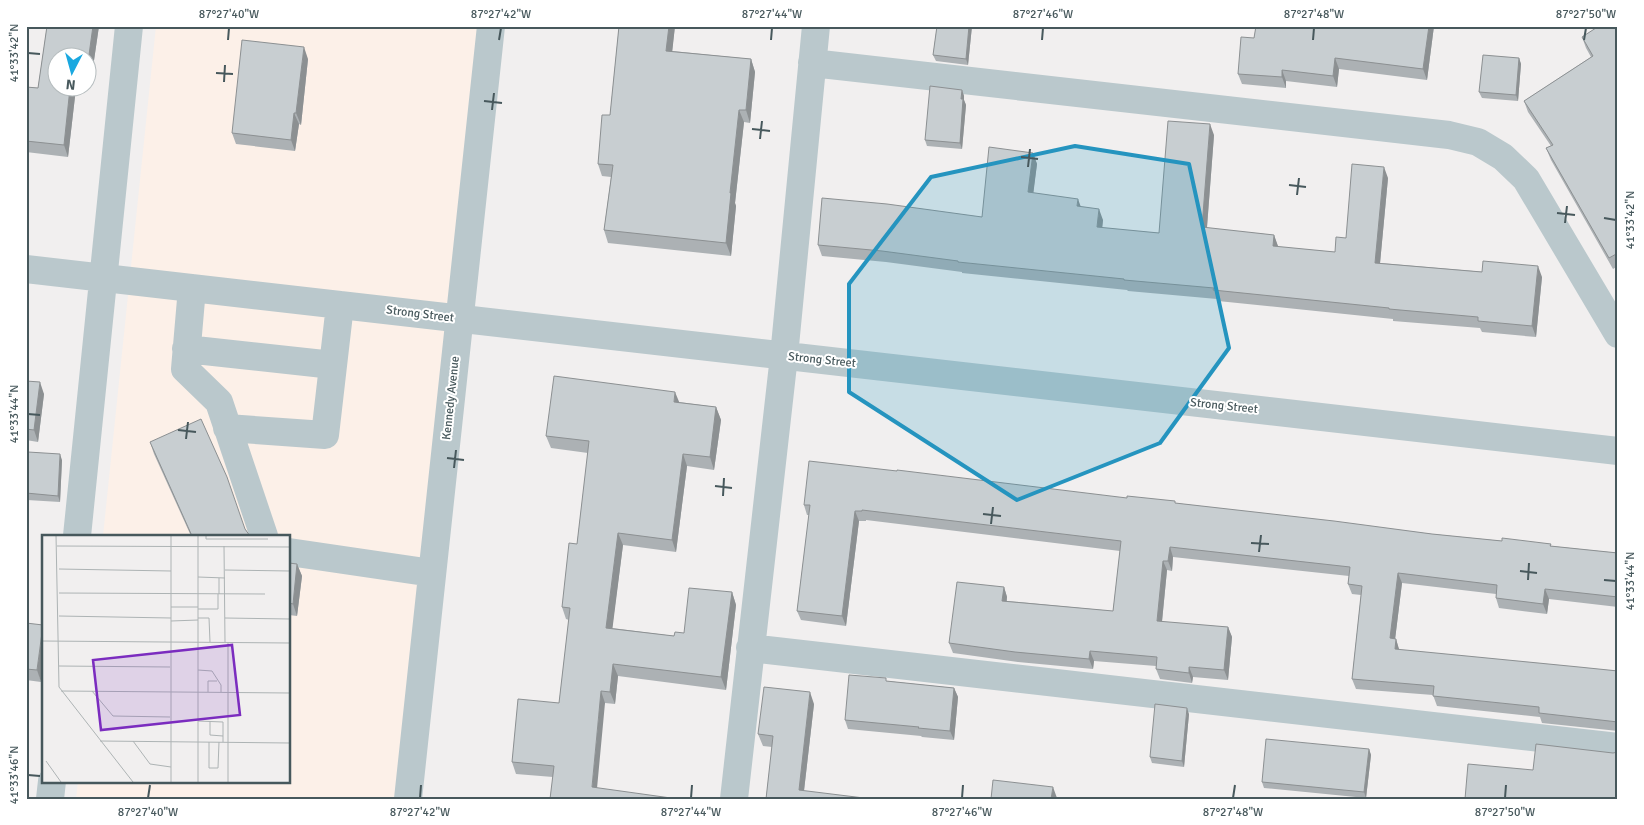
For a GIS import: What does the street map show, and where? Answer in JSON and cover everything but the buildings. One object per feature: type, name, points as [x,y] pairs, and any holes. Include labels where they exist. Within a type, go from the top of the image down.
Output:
[{"type":"street","points":[[76,535],[130,26]]},
{"type":"street","name":"Kennedy Avenue","points":[[408,799],[491,26]]},
{"type":"street","points":[[734,799],[784,356],[816,26]]},
{"type":"street","points":[[812,63],[1449,135],[1478,142],[1503,157],[1526,179],[1618,334]]},
{"type":"street","name":"Strong Street","points":[[26,269],[1618,451]]},
{"type":"street","points":[[192,288],[185,369],[219,402],[264,535]]},
{"type":"street","points":[[227,428],[325,435],[340,305]]},
{"type":"street","points":[[186,349],[333,365]]},
{"type":"street","points":[[290,552],[432,573]]},
{"type":"street","points":[[750,648],[1618,747]]},
{"type":"street","points":[[50,799],[52,782]]},
{"type":"highlighted area","points":[[1075,146],[1189,164],[1229,348],[1160,443],[1017,500],[849,392],[849,284],[931,177]]},
{"type":"shaded area","points":[[156,26],[478,26],[397,799],[76,799],[78,782],[290,782],[290,535],[103,535]]}]
